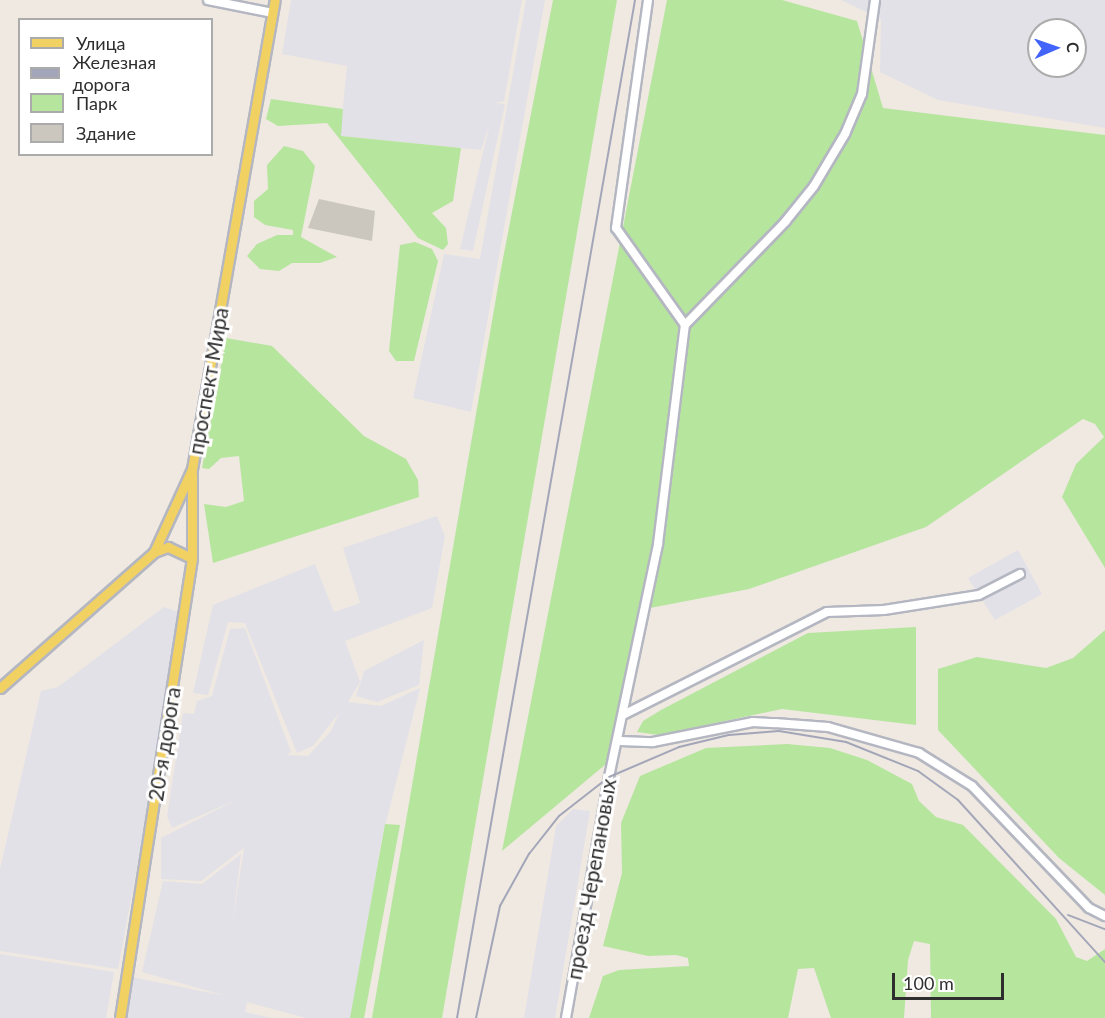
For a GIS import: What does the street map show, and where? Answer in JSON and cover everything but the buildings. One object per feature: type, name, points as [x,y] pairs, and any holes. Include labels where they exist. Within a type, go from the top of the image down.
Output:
[{"type":"main road","name":"проспект Мира","points":[[0,688],[154,552],[192,469],[275,0]]},
{"type":"main road","name":"20-я дорога","points":[[120,1018],[192,558],[192,469]]},
{"type":"main road","points":[[154,552],[168,547],[192,558]]},
{"type":"street","points":[[208,0],[273,13]]},
{"type":"street","points":[[648,0],[616,228],[685,325],[785,222],[814,186],[846,134],[862,94],[875,0]]},
{"type":"street","name":"проезд Черепановых","points":[[566,1018],[609,777],[620,741],[658,544],[685,325]]},
{"type":"street","points":[[625,714],[827,612],[884,610],[979,595],[1020,574]]},
{"type":"street","points":[[620,741],[653,742],[753,722],[828,727],[919,753],[972,786],[1089,908],[1105,916]]},
{"type":"shaded area","points":[[291,0],[522,0],[504,101],[495,103],[505,104],[473,251],[460,249],[490,123],[481,150],[340,136],[347,66],[282,54]]},
{"type":"shaded area","points":[[526,0],[545,0],[471,412],[413,398],[444,254],[480,259]]},
{"type":"shaded area","points":[[841,0],[1105,0],[1105,128],[938,100],[880,72],[881,19]]},
{"type":"shaded area","points":[[437,516],[445,536],[432,608],[345,641],[360,682],[348,702],[381,706],[420,688],[382,838],[352,1018],[306,1018],[247,1002],[245,1012],[272,1018],[123,1018],[131,977],[226,996],[142,972],[163,881],[202,884],[241,854],[232,926],[244,848],[201,881],[161,879],[161,838],[236,800],[172,828],[167,816],[183,713],[194,714],[197,701],[212,696],[230,629],[245,628],[291,752],[287,755],[308,756],[331,731],[339,713],[313,746],[297,753],[245,623],[228,622],[208,695],[193,693],[213,605],[315,564],[334,612],[360,603],[343,548]]},
{"type":"shaded area","points":[[1018,550],[1042,594],[995,620],[968,578]]},
{"type":"shaded area","points":[[164,607],[179,612],[166,710],[118,969],[0,951],[0,869],[41,691],[58,687]]},
{"type":"shaded area","points":[[424,640],[419,685],[377,702],[356,696],[364,671]]},
{"type":"shaded area","points":[[573,809],[590,811],[555,1018],[524,1018],[556,826]]},
{"type":"shaded area","points":[[0,954],[114,972],[106,1018],[0,1018]]},
{"type":"green space","points":[[553,0],[617,0],[442,1018],[372,1018],[501,269]]},
{"type":"green space","points":[[667,0],[782,0],[857,21],[883,108],[1105,135],[1105,568],[1062,497],[1076,464],[1104,437],[1095,424],[1083,419],[926,527],[749,589],[650,608],[606,764],[502,851]]},
{"type":"green space","points":[[271,99],[343,109],[341,136],[461,148],[453,201],[432,213],[446,228],[448,244],[443,250],[418,238],[327,123],[278,126],[266,119]]},
{"type":"green space","points":[[284,146],[303,151],[315,166],[301,237],[337,257],[320,263],[292,263],[279,271],[260,269],[247,256],[257,244],[277,235],[293,235],[293,230],[265,225],[254,217],[254,201],[268,189],[267,165]]},
{"type":"green space","points":[[415,242],[432,249],[438,261],[414,361],[396,361],[389,351],[400,245]]},
{"type":"green space","points":[[226,338],[272,346],[364,436],[406,459],[418,480],[419,497],[213,563],[204,504],[226,507],[244,501],[239,456],[221,458],[209,469],[202,468]]},
{"type":"green space","points":[[916,627],[916,725],[782,709],[659,735],[637,732],[643,721],[661,710],[808,633]]},
{"type":"green space","points":[[1105,630],[1105,895],[1059,858],[938,730],[938,669],[977,657],[1046,668],[1073,658]]},
{"type":"green space","points":[[787,744],[830,748],[867,760],[912,784],[919,801],[936,817],[963,825],[1056,919],[1076,957],[1087,961],[1105,949],[1105,1018],[931,1018],[930,944],[914,941],[908,960],[904,1018],[831,1018],[814,968],[798,969],[788,1018],[589,1018],[603,976],[619,970],[689,966],[688,958],[676,955],[648,956],[603,946],[622,873],[621,823],[640,776],[706,748]]},
{"type":"green space","points":[[385,824],[400,825],[364,1018],[350,1018]]},
{"type":"railway","points":[[457,1018],[635,0]]},
{"type":"railway","points":[[476,1018],[500,906],[529,854],[559,816],[609,777],[679,747],[729,735],[779,731],[846,742],[918,771],[958,800],[1105,962]]},
{"type":"railway","points":[[1068,915],[1105,929]]}]
